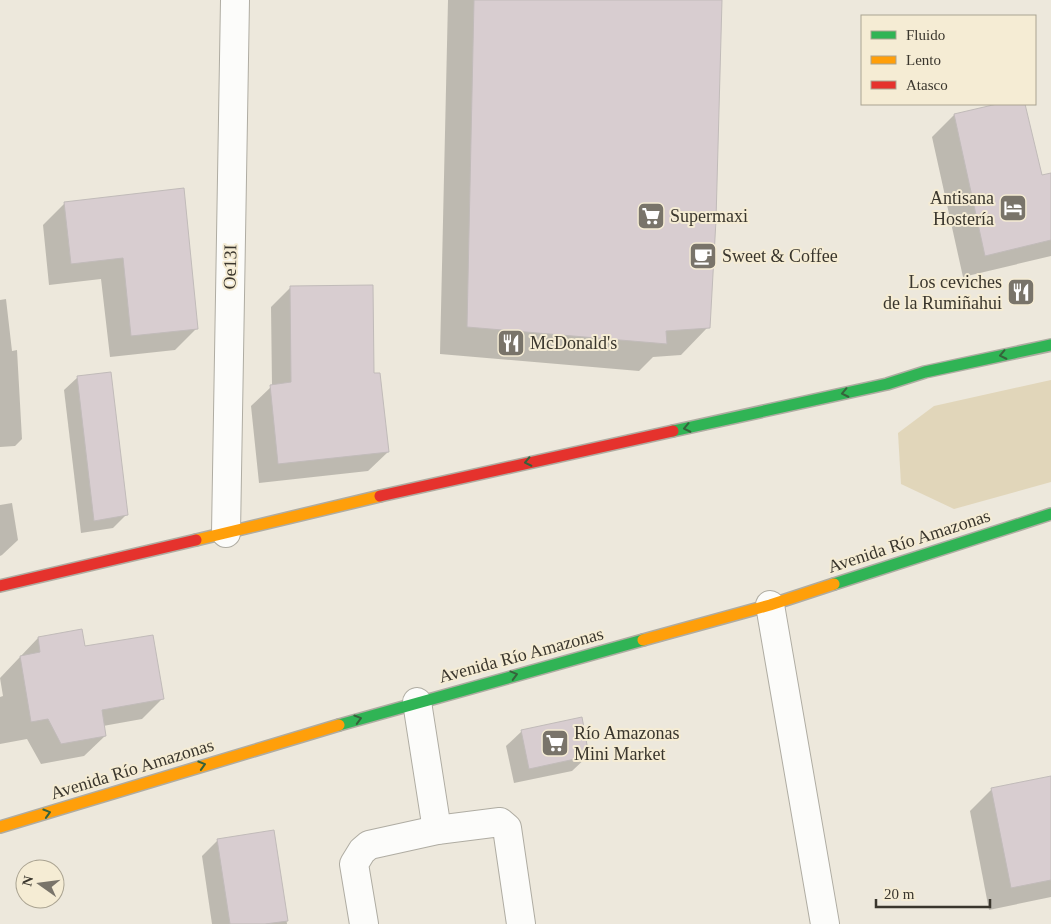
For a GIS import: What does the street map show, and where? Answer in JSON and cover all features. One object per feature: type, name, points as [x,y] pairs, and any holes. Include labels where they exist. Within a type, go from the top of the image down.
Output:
[{"type":"main road","points":[[0,586],[456,478],[878,386],[925,372],[1051,345]]},
{"type":"main road","name":"Avenida Río Amazonas","points":[[0,827],[298,736],[770,605],[1051,514]]},
{"type":"street","name":"Oe13I","points":[[226,533],[235,0]]},
{"type":"street","points":[[770,605],[825,924]]},
{"type":"street","points":[[417,702],[437,830]]},
{"type":"street","points":[[364,924],[354,869],[356,860],[362,850],[369,845],[437,830],[500,822],[506,826],[521,924]]},
{"type":"shaded area","points":[[1051,380],[1051,482],[954,509],[901,484],[898,433],[934,406]]},
{"type":"building","points":[[474,0],[722,0],[716,220],[710,328],[666,331],[667,344],[467,327]]},
{"type":"building","name":"Antisana Hostería","points":[[993,105],[1025,105],[1042,175],[1051,173],[1051,240],[985,256],[954,114]]},
{"type":"building","points":[[184,188],[198,329],[131,336],[123,258],[71,264],[64,202]]},
{"type":"building","points":[[373,285],[374,373],[380,373],[389,452],[278,464],[270,385],[291,382],[290,286]]},
{"type":"building","points":[[111,372],[128,515],[94,521],[77,376]]},
{"type":"building","points":[[82,629],[85,646],[153,635],[164,699],[102,710],[106,736],[61,744],[48,719],[31,722],[20,656],[40,652],[38,637]]},
{"type":"building","name":"Río Amazonas Mini Market","points":[[582,717],[589,756],[529,769],[521,730]]},
{"type":"building","points":[[1051,776],[1051,880],[1011,888],[991,788]]},
{"type":"building","points":[[274,830],[288,921],[265,924],[230,924],[217,839]]},
{"type":"traffic: fast","points":[[673,431],[887,384],[925,372],[1051,345]]},
{"type":"traffic: fast","points":[[834,584],[1051,514]]},
{"type":"traffic: fast","points":[[339,725],[643,640]]},
{"type":"traffic: slow","points":[[196,540],[380,496]]},
{"type":"traffic: slow","points":[[643,640],[770,605],[834,584]]},
{"type":"traffic: slow","points":[[0,827],[339,725]]},
{"type":"traffic: jam","points":[[380,496],[673,431]]},
{"type":"traffic: jam","points":[[0,586],[196,540]]},
{"type":"place","name":"Antisana Hostería","points":[[1013,208]]},
{"type":"place","name":"Supermaxi","points":[[651,216]]},
{"type":"place","name":"Sweet & Coffee","points":[[703,256]]},
{"type":"place","name":"Los ceviches de la Rumiñahui","points":[[1021,292]]},
{"type":"place","name":"McDonald's","points":[[511,343]]},
{"type":"place","name":"Río Amazonas Mini Market","points":[[555,743]]}]
